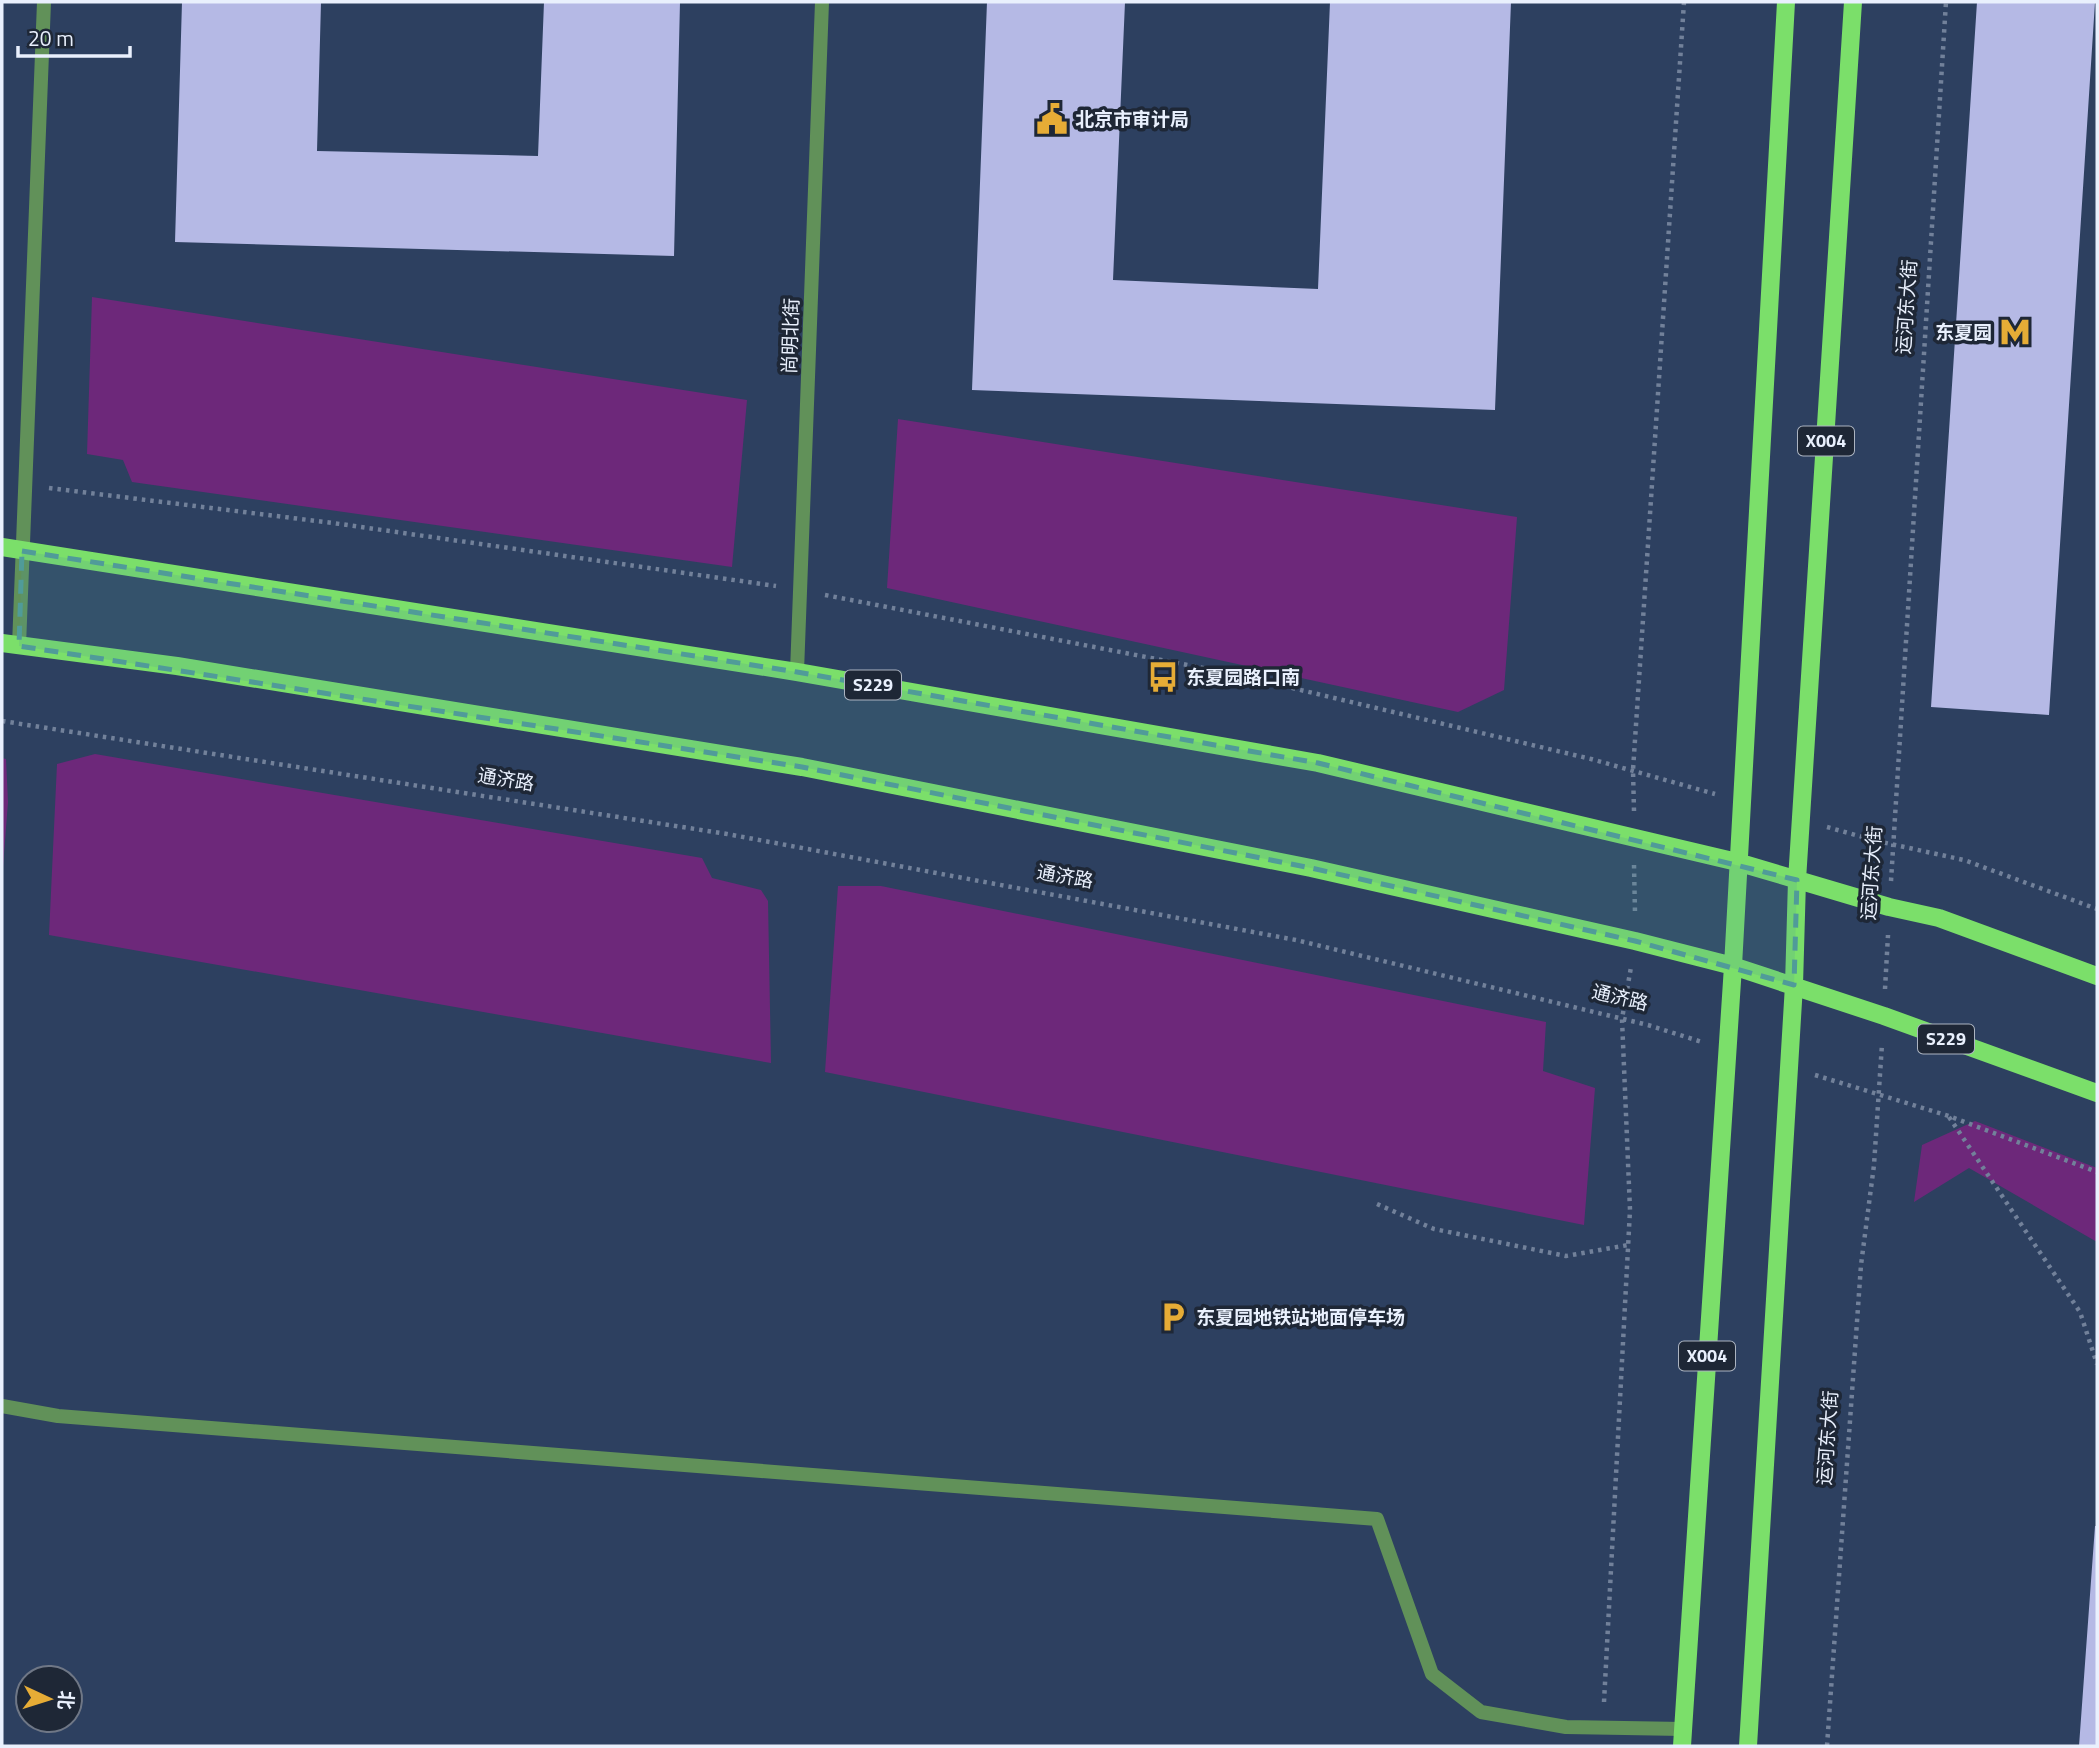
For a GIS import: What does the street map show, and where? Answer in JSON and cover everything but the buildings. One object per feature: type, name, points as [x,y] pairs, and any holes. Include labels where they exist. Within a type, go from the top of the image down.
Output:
[{"type":"main road","name":"X004","points":[[1683,1737],[1733,966],[1786,2]]},
{"type":"main road","name":"X004","points":[[1748,1746],[1794,985],[1797,880],[1803,820],[1853,2]]},
{"type":"main road","name":"S229","points":[[2,547],[797,672],[1318,763],[1737,862],[1939,918],[2097,976]]},
{"type":"main road","name":"S229","points":[[10,645],[191,668],[802,767],[1311,867],[1733,966],[1884,1016],[2097,1093]]},
{"type":"street","points":[[10,645],[22,551],[44,2]]},
{"type":"street","name":"尚明北街","points":[[797,672],[822,2]]},
{"type":"street","points":[[2,1406],[71,1417],[1377,1519],[1432,1674],[1481,1712],[1566,1727],[1602,1726],[1683,1737]]},
{"type":"path","points":[[1602,1726],[1630,1210],[1622,1019],[1635,941],[1633,770],[1684,2]]},
{"type":"path","name":"运河东大街","points":[[1827,1746],[1861,1265],[1874,1165],[1879,1095],[1946,2]]},
{"type":"path","points":[[25,485],[333,523],[800,590],[1229,673],[1633,770],[1741,802]]},
{"type":"path","name":"通济路","points":[[2,721],[754,839],[1296,940],[1622,1019],[1726,1049]]},
{"type":"path","points":[[1803,820],[1894,845],[1964,860],[2097,909]]},
{"type":"path","points":[[1789,1067],[1949,1116],[2097,1172]]},
{"type":"path","points":[[1949,1116],[2080,1312],[2097,1364]]},
{"type":"path","points":[[1377,1204],[1434,1229],[1566,1256],[1628,1245]]},
{"type":"highlighted area","points":[[22,551],[797,672],[1318,763],[1797,880],[1794,985],[1635,941],[1311,868],[802,767],[19,646]]},
{"type":"shaded area","points":[[92,297],[747,400],[732,567],[132,482],[123,460],[87,454]]},
{"type":"shaded area","points":[[898,419],[1517,517],[1504,690],[1458,712],[887,588]]},
{"type":"shaded area","points":[[95,754],[702,858],[712,878],[761,890],[768,901],[771,1063],[49,935],[57,764]]},
{"type":"shaded area","points":[[2,758],[6,759],[8,802],[2,880]]},
{"type":"shaded area","points":[[838,886],[881,886],[1546,1022],[1543,1071],[1595,1088],[1584,1225],[825,1072]]},
{"type":"shaded area","points":[[1975,1121],[2097,1168],[2097,1242],[1969,1168],[1914,1202],[1922,1145]]},
{"type":"place","name":"北京市审计局","points":[[1052,119]]},
{"type":"place","name":"东夏园","points":[[2015,332]]},
{"type":"place","name":"东夏园路口南","points":[[1163,677]]},
{"type":"place","name":"东夏园地铁站地面停车场","points":[[1173,1317]]}]
